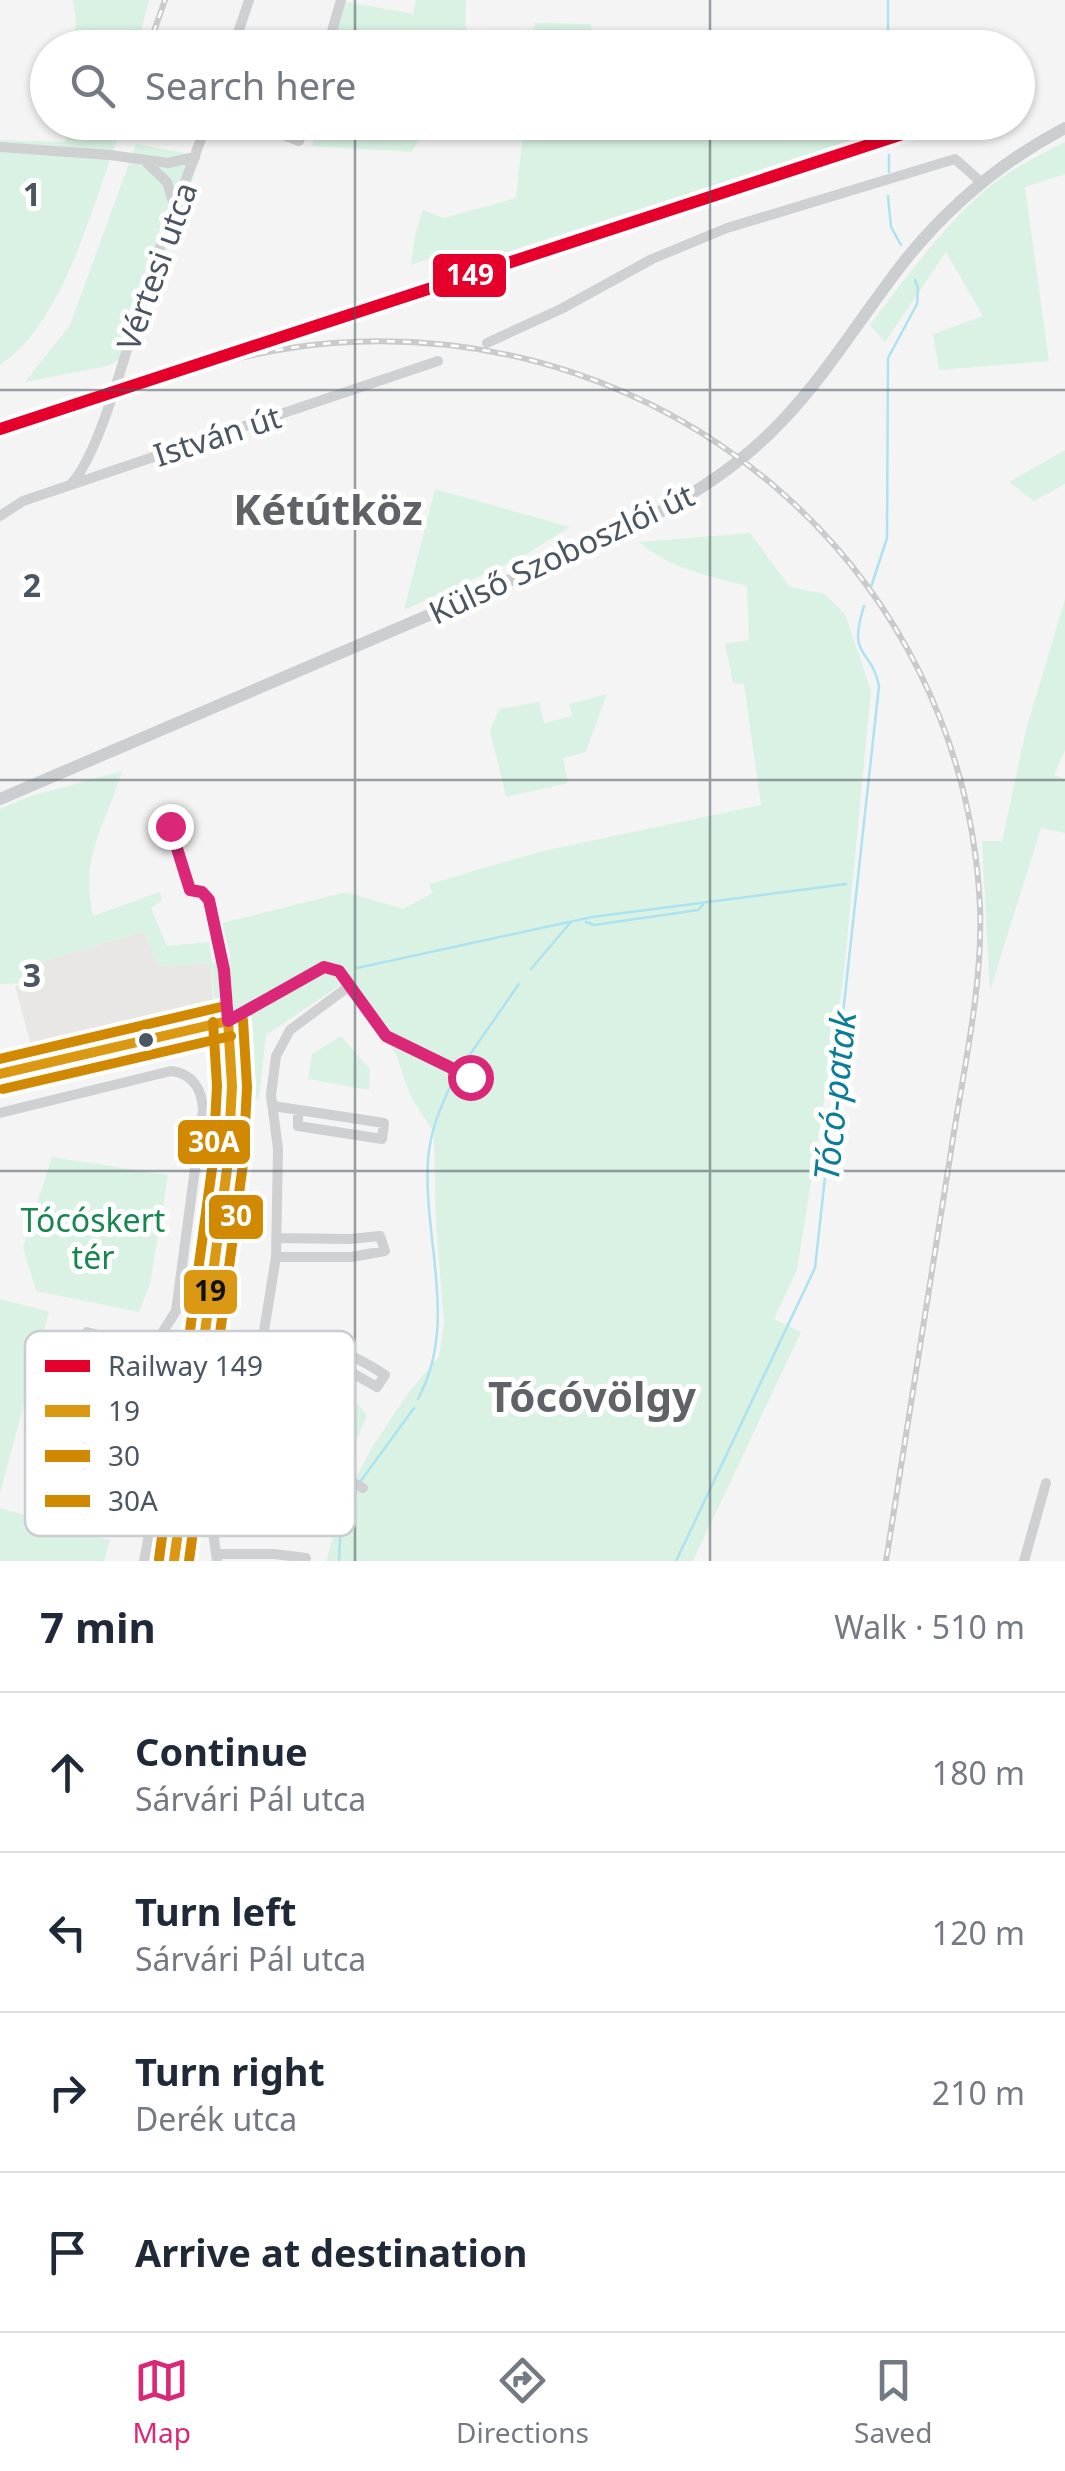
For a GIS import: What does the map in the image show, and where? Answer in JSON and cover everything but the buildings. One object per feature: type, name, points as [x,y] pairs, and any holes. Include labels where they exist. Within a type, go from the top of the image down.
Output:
[{"type":"main road","name":"Külső Szoboszlói út","points":[[0,800],[604,540],[712,482],[749,454],[816,382],[924,238],[982,182],[1065,128]]},
{"type":"street","points":[[238,30],[249,0]]},
{"type":"street","points":[[332,30],[341,0]]},
{"type":"street","name":"Vértesi utca","points":[[70,485],[82,470],[96,436],[201,140]]},
{"type":"street","name":"Vértesi utca","points":[[0,147],[168,163],[195,157]]},
{"type":"street","points":[[141,159],[168,182],[173,216]]},
{"type":"street","points":[[487,343],[652,259],[727,228],[955,159],[982,182]]},
{"type":"street","name":"István út","points":[[0,516],[23,501],[438,361]]},
{"type":"street","points":[[0,505],[23,501]]},
{"type":"street","points":[[165,810],[190,890],[202,892],[209,900],[224,970],[228,1021],[232,1086],[228,1162],[205,1331]]},
{"type":"street","points":[[0,1074],[228,1021],[324,967],[339,971],[386,1036],[470,1077]]},
{"type":"street","points":[[264,1331],[278,1238],[278,1149],[272,1106],[276,1056],[290,1030],[348,987]]},
{"type":"street","points":[[0,1113],[163,1072],[179,1072],[192,1080],[203,1109],[176,1311],[163,1331]]},
{"type":"street","points":[[272,1106],[384,1122],[382,1138],[298,1126],[298,1110]]},
{"type":"street","points":[[276,1257],[352,1257],[385,1250],[380,1236],[278,1238]]},
{"type":"street","points":[[355,1355],[385,1375],[377,1386],[355,1374]]},
{"type":"street","points":[[355,1483],[364,1488]]},
{"type":"street","points":[[1024,1561],[1046,1483]]},
{"type":"street","points":[[144,1561],[148,1536]]},
{"type":"street","points":[[174,1561],[177,1536]]},
{"type":"street","points":[[216,1558],[274,1554],[306,1558],[305,1561]]},
{"type":"shaded area","points":[[144,931],[158,966],[211,963],[214,1017],[36,1063],[15,986],[28,983],[34,964]]},
{"type":"green space","points":[[73,0],[149,0],[141,30],[75,30]]},
{"type":"green space","points":[[416,0],[466,0],[465,30],[337,30],[343,1],[413,14]]},
{"type":"green space","points":[[535,23],[591,24],[592,30],[534,30]]},
{"type":"green space","points":[[0,140],[117,140],[58,294],[22,346],[0,365]]},
{"type":"green space","points":[[313,140],[419,140],[412,152],[312,146]]},
{"type":"green space","points":[[522,140],[854,140],[458,268],[447,252],[411,265],[423,210],[444,218],[516,198]]},
{"type":"green space","points":[[1065,142],[1065,174],[1025,187],[1049,361],[939,370],[933,334],[983,316],[946,252],[885,342],[870,325],[950,225],[999,179]]},
{"type":"green space","points":[[136,144],[201,156],[128,356],[107,366],[25,382],[70,325]]},
{"type":"green space","points":[[1065,450],[1065,484],[1034,501],[1009,482]]},
{"type":"green space","points":[[435,489],[570,527],[522,557],[404,610]]},
{"type":"green space","points":[[750,533],[790,587],[825,594],[845,614],[871,691],[843,981],[797,1270],[774,1319],[801,1332],[693,1561],[326,1561],[334,1536],[355,1536],[355,1480],[372,1447],[439,1356],[444,1322],[434,1133],[411,1097],[395,1052],[339,986],[266,1035],[259,1099],[224,1096],[211,964],[158,966],[144,931],[34,964],[28,983],[0,984],[0,809],[28,797],[122,771],[92,857],[93,916],[160,892],[162,900],[151,908],[167,946],[209,942],[212,963],[231,958],[222,923],[346,892],[403,909],[433,893],[429,884],[543,851],[761,805],[744,684],[733,683],[725,644],[749,640],[747,586],[676,565],[639,542]]},
{"type":"green space","points":[[1065,599],[1065,750],[1054,775],[1065,779],[1065,833],[1041,828],[990,991],[982,841],[1002,841],[1026,730]]},
{"type":"green space","points":[[607,694],[586,752],[563,758],[568,783],[506,797],[490,731],[499,709],[539,702],[544,723],[572,716],[569,704]]},
{"type":"green space","points":[[341,1036],[370,1069],[369,1090],[308,1079],[312,1054]]},
{"type":"green space","name":"Tócóskert tér","points":[[52,1157],[168,1175],[150,1284],[139,1312],[36,1291],[23,1247]]},
{"type":"green space","points":[[0,1299],[49,1312],[44,1331],[25,1331],[25,1401],[0,1493]]},
{"type":"green space","points":[[355,1403],[367,1416],[355,1440]]},
{"type":"green space","points":[[0,1508],[25,1515],[25,1536],[96,1536],[110,1540],[104,1561],[0,1561]]},
{"type":"waterway","name":"Tócó-patak","points":[[888,0],[888,30]]},
{"type":"waterway","name":"Tócó-patak","points":[[889,155],[889,172]]},
{"type":"waterway","name":"Tócó-patak","points":[[888,196],[891,227],[901,245]]},
{"type":"waterway","name":"Tócó-patak","points":[[871,587],[887,538],[888,358],[917,304],[915,280]]},
{"type":"waterway","name":"Tócó-patak","points":[[676,1561],[815,1268],[879,686],[859,644],[864,606]]},
{"type":"waterway","points":[[357,968],[592,917],[846,884]]},
{"type":"waterway","points":[[586,922],[594,925],[698,910],[703,905]]},
{"type":"waterway","points":[[531,969],[570,923]]},
{"type":"waterway","points":[[464,1063],[519,984]]},
{"type":"waterway","points":[[418,1399],[430,1370],[438,1311],[428,1190],[429,1149],[454,1079]]},
{"type":"waterway","points":[[360,1482],[414,1408]]},
{"type":"waterway","points":[[339,1561],[341,1536]]},
{"type":"railway","points":[[154,30],[165,0]]},
{"type":"railway","points":[[0,434],[164,379],[249,356],[333,343],[456,346],[573,373],[681,421],[776,488],[857,572],[919,672],[961,784],[980,907],[971,1029],[886,1561]]},
{"type":"rail line","name":"149","points":[[0,429],[884,140]]},
{"type":"transit line","name":"30A","points":[[0,1059],[225,1006]]},
{"type":"transit line","name":"30","points":[[220,1331],[243,1164],[247,1087],[243,1020]]},
{"type":"transit line","name":"19","points":[[0,1074],[228,1021]]},
{"type":"transit line","name":"19","points":[[205,1331],[228,1162],[232,1086],[228,1021]]},
{"type":"transit line","name":"30A","points":[[190,1331],[213,1161],[217,1086],[213,1022]]},
{"type":"transit line","name":"30","points":[[3,1089],[231,1036]]},
{"type":"transit line","name":"30A","points":[[159,1559],[162,1536]]},
{"type":"transit line","name":"19","points":[[174,1561],[177,1536]]},
{"type":"transit line","name":"30","points":[[189,1561],[192,1536]]},
{"type":"district","name":"Kétútköz","points":[[328,508]]},
{"type":"district","name":"Tócóvölgy","points":[[592,1395]]},
{"type":"route","points":[[170,826],[190,890],[202,892],[209,900],[224,970],[228,1021],[324,967],[332,967],[339,971],[386,1036],[470,1077]]}]
